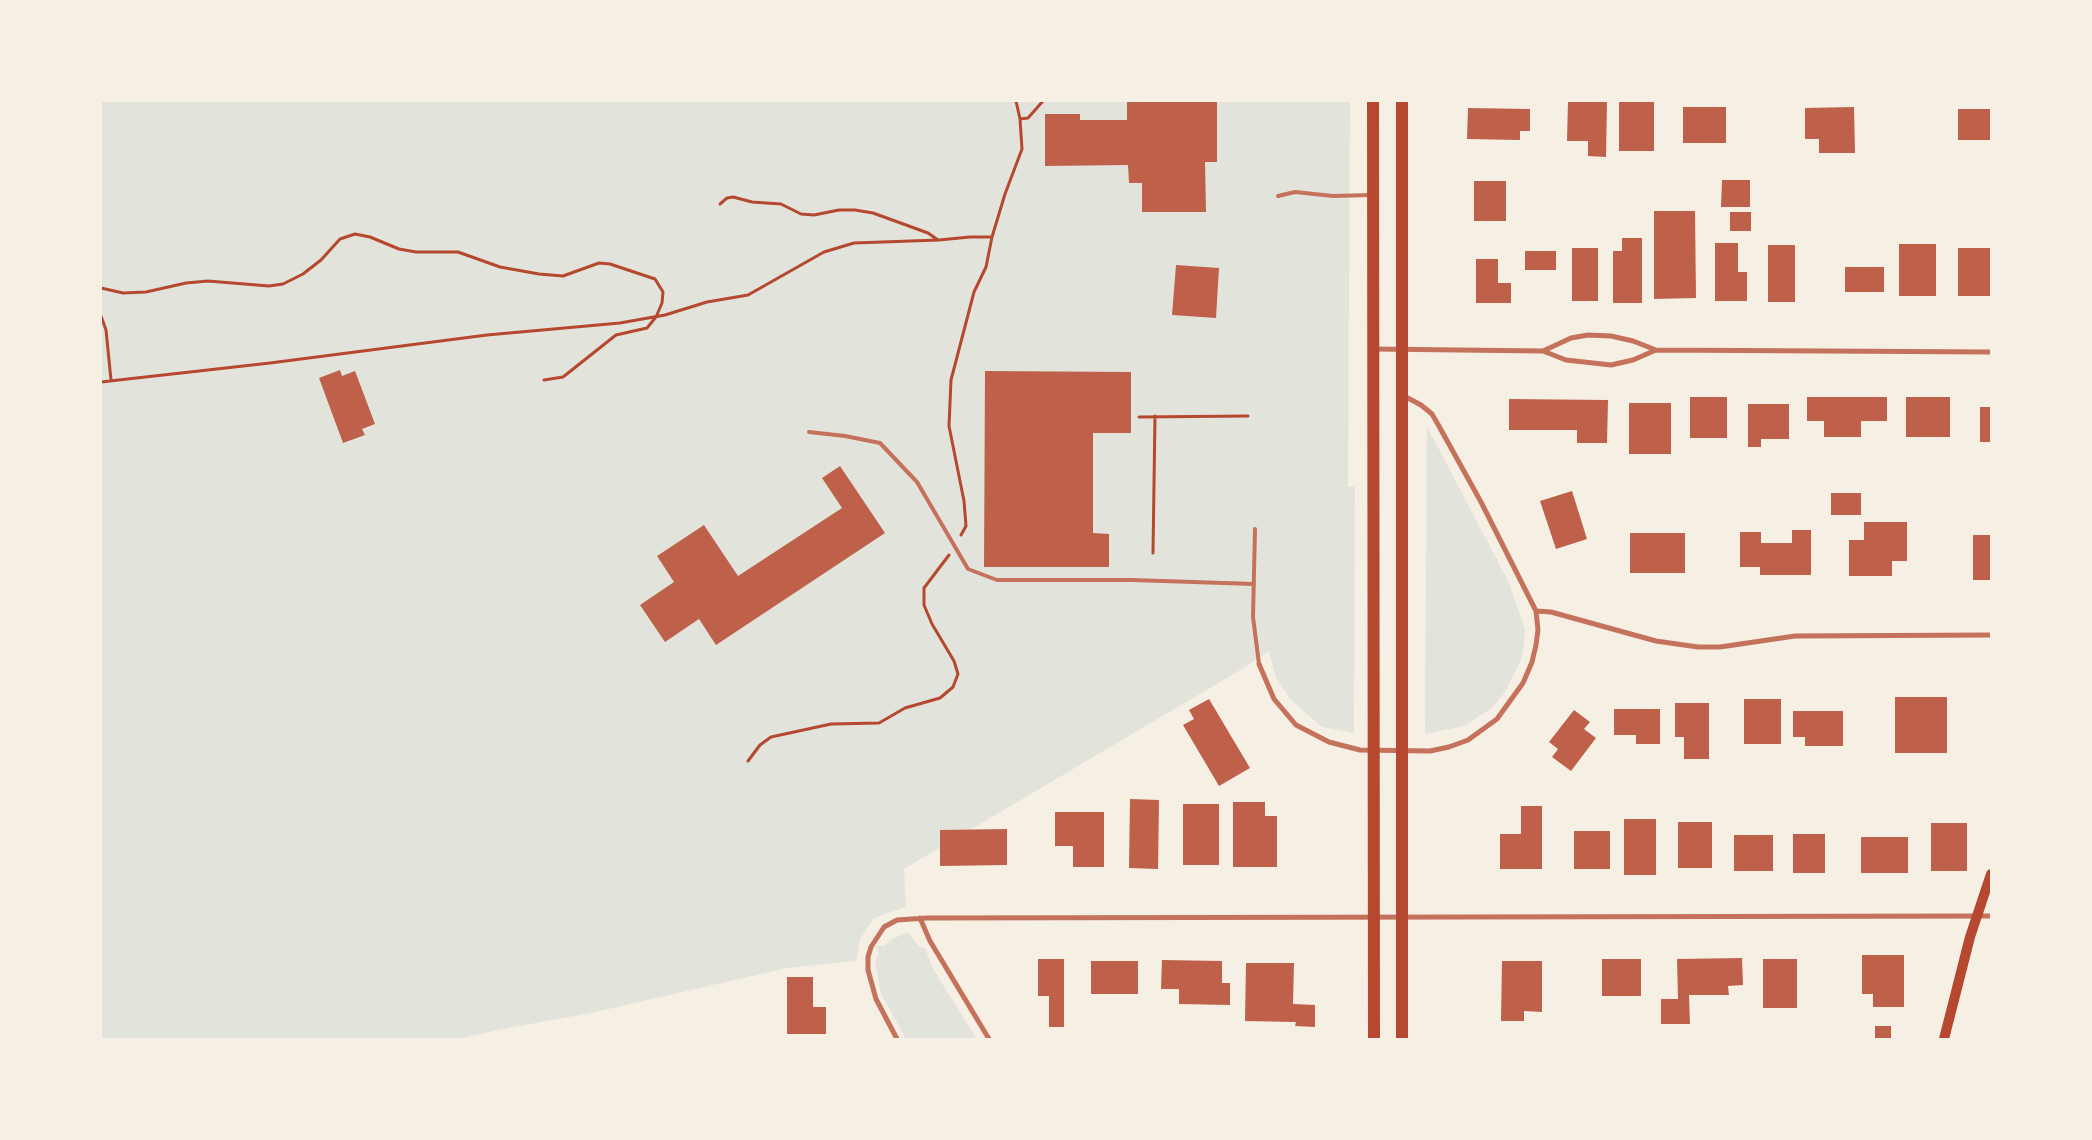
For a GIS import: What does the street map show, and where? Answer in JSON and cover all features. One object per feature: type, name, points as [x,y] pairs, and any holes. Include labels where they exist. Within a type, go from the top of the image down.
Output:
[{"type":"main road","points":[[1374,101],[1374,1039]]},
{"type":"main road","points":[[1402,101],[1402,394],[1397,751],[1397,918],[1402,1039]]},
{"type":"main road","points":[[1944,1039],[1976,916],[1991,874]]},
{"type":"street","points":[[1543,351],[1571,338],[1588,335],[1611,336],[1633,341],[1656,350],[1991,352]]},
{"type":"street","points":[[1374,349],[1543,351],[1566,360],[1612,365],[1633,360],[1656,350]]},
{"type":"street","points":[[1259,664],[1274,699],[1296,725],[1329,742],[1354,749],[1397,751],[1430,750],[1449,747],[1476,735],[1497,719],[1522,682],[1532,662],[1538,630],[1536,611],[1481,502],[1432,414],[1402,394]]},
{"type":"street","points":[[1536,611],[1551,612],[1656,641],[1698,647],[1804,636],[1991,635]]},
{"type":"street","points":[[897,1039],[876,1000],[868,970],[868,957],[871,947],[884,927],[897,920],[920,918],[1991,916]]},
{"type":"street","points":[[920,918],[930,940],[989,1039]]},
{"type":"lane","points":[[1278,196],[1295,192],[1374,195]]},
{"type":"lane","points":[[809,432],[845,436],[880,444],[917,482],[968,569],[997,580],[1132,580],[1254,584]]},
{"type":"lane","points":[[1254,529],[1253,617],[1259,664]]},
{"type":"path","points":[[748,761],[760,745],[771,737],[831,724],[879,723],[905,708],[940,698],[953,687],[958,674],[924,605],[924,588],[954,548],[966,526],[964,501],[949,426],[951,380],[974,292],[986,267],[992,237],[1005,194],[1022,149],[1020,119],[1016,101]]},
{"type":"path","points":[[1020,119],[1028,118],[1044,101]]},
{"type":"path","points":[[720,204],[727,198],[733,197],[752,202],[780,204],[801,214],[814,215],[839,210],[855,210],[873,213],[928,233],[939,240]]},
{"type":"path","points":[[101,288],[123,293],[146,292],[208,280],[269,286],[283,284],[303,274],[321,260],[340,239],[355,234],[370,237],[399,249],[416,252],[458,252],[500,267],[539,274],[563,276],[599,263],[610,264],[654,279],[662,292],[662,304],[656,317],[647,328],[616,336],[563,377],[544,380]]},
{"type":"path","points":[[101,382],[487,336],[565,330],[656,317],[707,302],[748,295],[824,252],[854,243],[992,237]]},
{"type":"path","points":[[101,316],[106,330],[112,380]]},
{"type":"path","points":[[1153,553],[1155,416]]},
{"type":"path","points":[[1139,417],[1248,416]]},
{"type":"shaded area","points":[[101,101],[1350,101],[1348,487],[1355,487],[1354,733],[1322,727],[1290,699],[1276,678],[1269,651],[1242,669],[904,869],[906,907],[874,918],[860,939],[856,961],[787,968],[591,1013],[459,1039],[101,1039]]},
{"type":"shaded area","points":[[1427,426],[1509,583],[1525,629],[1521,660],[1505,692],[1492,708],[1464,726],[1425,734]]},
{"type":"shaded area","points":[[908,932],[919,947],[925,948],[933,969],[977,1039],[906,1039],[881,994],[875,960],[879,955],[876,946],[885,946],[890,940]]},
{"type":"building","points":[[1127,101],[1217,101],[1217,162],[1205,162],[1206,212],[1142,212],[1142,183],[1129,183],[1128,165],[1045,166],[1045,114],[1080,114],[1080,120],[1127,120]]},
{"type":"building","points":[[1568,101],[1607,101],[1606,157],[1588,156],[1588,141],[1567,141]]},
{"type":"building","points":[[1619,101],[1654,101],[1654,151],[1619,151]]},
{"type":"building","points":[[1683,107],[1726,107],[1726,143],[1683,143]]},
{"type":"building","points":[[1854,107],[1855,153],[1819,153],[1819,139],[1805,139],[1805,108]]},
{"type":"building","points":[[1468,108],[1530,109],[1530,131],[1520,131],[1520,140],[1467,139]]},
{"type":"building","points":[[1958,109],[1991,109],[1991,140],[1958,140]]},
{"type":"building","points":[[1722,180],[1750,180],[1750,207],[1721,207]]},
{"type":"building","points":[[1474,181],[1506,181],[1506,221],[1474,221]]},
{"type":"building","points":[[1654,211],[1695,211],[1696,298],[1654,299]]},
{"type":"building","points":[[1730,212],[1751,212],[1751,231],[1730,231]]},
{"type":"building","points":[[1622,238],[1642,238],[1642,303],[1613,303],[1613,251],[1622,251]]},
{"type":"building","points":[[1715,243],[1738,243],[1738,272],[1747,272],[1747,301],[1715,301]]},
{"type":"building","points":[[1899,244],[1936,244],[1936,296],[1899,296]]},
{"type":"building","points":[[1768,245],[1795,245],[1795,302],[1768,302]]},
{"type":"building","points":[[1572,248],[1598,248],[1598,301],[1572,301]]},
{"type":"building","points":[[1958,248],[1991,248],[1991,296],[1958,296]]},
{"type":"building","points":[[1525,251],[1556,251],[1556,270],[1525,270]]},
{"type":"building","points":[[1476,259],[1498,259],[1498,283],[1511,283],[1511,303],[1476,303]]},
{"type":"building","points":[[1176,265],[1219,268],[1216,318],[1172,315]]},
{"type":"building","points":[[1845,267],[1884,267],[1884,292],[1845,292]]},
{"type":"building","points":[[340,370],[342,376],[355,371],[375,424],[362,429],[365,435],[343,443],[319,378]]},
{"type":"building","points":[[985,371],[1131,372],[1131,433],[1093,433],[1093,533],[1109,534],[1109,567],[984,567]]},
{"type":"building","points":[[1690,397],[1727,397],[1727,438],[1690,438]]},
{"type":"building","points":[[1807,397],[1887,397],[1887,421],[1861,421],[1861,437],[1824,437],[1824,421],[1807,421]]},
{"type":"building","points":[[1906,397],[1950,397],[1950,437],[1906,437]]},
{"type":"building","points":[[1509,399],[1608,400],[1607,443],[1577,443],[1577,430],[1509,430]]},
{"type":"building","points":[[1629,403],[1671,403],[1671,454],[1629,454]]},
{"type":"building","points":[[1748,404],[1789,404],[1789,439],[1761,439],[1761,447],[1748,447]]},
{"type":"building","points":[[1980,407],[1991,407],[1991,442],[1980,442]]},
{"type":"building","points":[[840,466],[885,533],[716,645],[699,619],[665,642],[640,605],[674,582],[657,556],[704,525],[738,576],[842,508],[822,478]]},
{"type":"building","points":[[1572,491],[1587,539],[1556,549],[1540,501]]},
{"type":"building","points":[[1831,493],[1861,493],[1861,515],[1831,515]]},
{"type":"building","points":[[1864,522],[1907,522],[1907,561],[1892,561],[1892,576],[1849,576],[1849,540],[1864,540]]},
{"type":"building","points":[[1792,530],[1811,530],[1811,575],[1760,575],[1760,567],[1740,567],[1740,532],[1761,532],[1761,543],[1792,543]]},
{"type":"building","points":[[1630,533],[1685,533],[1685,573],[1630,573]]},
{"type":"building","points":[[1973,535],[1991,535],[1991,580],[1973,580]]},
{"type":"building","points":[[1895,697],[1947,697],[1947,753],[1895,753]]},
{"type":"building","points":[[1209,699],[1250,768],[1219,786],[1183,725],[1194,719],[1189,710]]},
{"type":"building","points":[[1744,699],[1781,699],[1781,744],[1744,744]]},
{"type":"building","points":[[1675,703],[1709,703],[1709,759],[1684,759],[1684,737],[1675,737]]},
{"type":"building","points":[[1614,709],[1660,709],[1660,744],[1636,744],[1636,735],[1614,735]]},
{"type":"building","points":[[1574,710],[1590,722],[1584,729],[1596,738],[1571,771],[1552,757],[1558,749],[1549,742]]},
{"type":"building","points":[[1793,711],[1843,711],[1843,746],[1805,746],[1805,737],[1793,737]]},
{"type":"building","points":[[1130,799],[1159,800],[1158,869],[1129,868]]},
{"type":"building","points":[[1233,802],[1265,802],[1265,816],[1277,816],[1277,867],[1233,867]]},
{"type":"building","points":[[1183,804],[1219,804],[1219,865],[1183,865]]},
{"type":"building","points":[[1521,806],[1542,806],[1542,869],[1500,869],[1500,834],[1521,834]]},
{"type":"building","points":[[1055,812],[1104,812],[1104,867],[1073,867],[1073,846],[1055,846]]},
{"type":"building","points":[[1624,819],[1656,819],[1656,875],[1624,875]]},
{"type":"building","points":[[1678,822],[1712,822],[1712,868],[1678,868]]},
{"type":"building","points":[[1931,823],[1967,823],[1967,871],[1931,871]]},
{"type":"building","points":[[1007,829],[1007,865],[940,866],[940,830]]},
{"type":"building","points":[[1574,831],[1610,831],[1610,869],[1574,869]]},
{"type":"building","points":[[1793,834],[1825,834],[1825,873],[1793,873]]},
{"type":"building","points":[[1734,835],[1773,835],[1773,871],[1734,871]]},
{"type":"building","points":[[1861,837],[1908,837],[1908,873],[1861,873]]},
{"type":"building","points":[[1862,955],[1904,955],[1904,1007],[1873,1007],[1873,994],[1862,994]]},
{"type":"building","points":[[1742,958],[1743,985],[1728,986],[1729,995],[1689,995],[1690,1024],[1661,1024],[1661,999],[1678,999],[1677,959]]},
{"type":"building","points":[[1038,959],[1064,959],[1064,1027],[1049,1027],[1049,996],[1038,996]]},
{"type":"building","points":[[1602,959],[1641,959],[1641,996],[1602,996]]},
{"type":"building","points":[[1763,959],[1797,959],[1797,1008],[1763,1008]]},
{"type":"building","points":[[1162,960],[1222,961],[1222,983],[1230,983],[1230,1005],[1179,1004],[1179,989],[1161,989]]},
{"type":"building","points":[[1091,961],[1138,961],[1138,994],[1091,994]]},
{"type":"building","points":[[1502,961],[1542,961],[1542,1012],[1524,1011],[1524,1021],[1501,1021]]},
{"type":"building","points":[[1246,963],[1294,963],[1293,1004],[1315,1005],[1315,1027],[1295,1026],[1296,1022],[1245,1021]]},
{"type":"building","points":[[787,977],[813,977],[813,1007],[826,1007],[826,1034],[787,1034]]},
{"type":"building","points":[[1875,1026],[1891,1026],[1891,1039],[1875,1039]]}]
